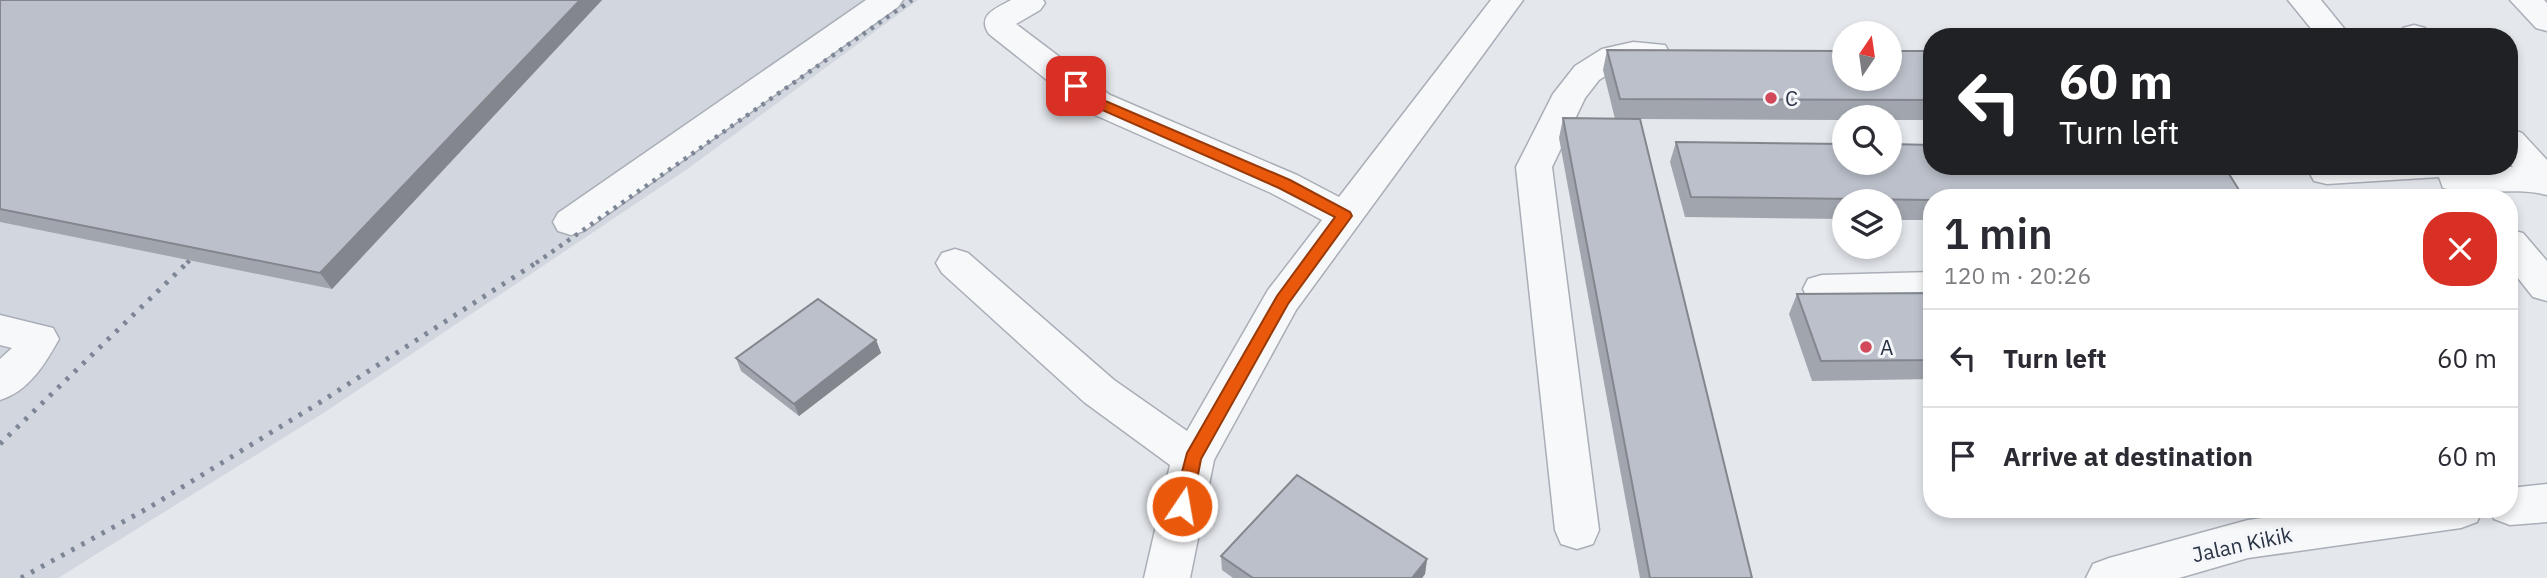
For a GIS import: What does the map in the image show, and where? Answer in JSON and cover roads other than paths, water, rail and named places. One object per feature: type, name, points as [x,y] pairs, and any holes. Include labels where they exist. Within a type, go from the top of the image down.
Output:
[{"type":"street","points":[[798,62],[838,0]]},
{"type":"street","points":[[571,222],[887,0]]},
{"type":"street","points":[[1167,578],[1193,458],[1282,300],[1507,0]]},
{"type":"street","points":[[2304,0],[2327,28]]},
{"type":"street","points":[[2526,0],[2547,21]]},
{"type":"street","points":[[1029,3],[1000,20],[1000,27],[1098,103],[1284,184],[1345,216]]},
{"type":"street","points":[[1577,530],[1534,167],[1570,94],[1587,74],[1614,56],[1633,52],[1686,51]]},
{"type":"street","points":[[2518,150],[2545,181]]},
{"type":"street","points":[[2331,179],[2452,177],[2545,181]]},
{"type":"street","points":[[2518,253],[2547,287]]},
{"type":"street","points":[[955,263],[1099,391],[1193,458]]},
{"type":"street","points":[[1822,289],[1923,286]]},
{"type":"street","points":[[0,330],[38,339],[30,355],[0,384]]},
{"type":"street","points":[[2518,505],[2547,503]]},
{"type":"street","name":"Jalan Kikik","points":[[2109,578],[2248,539],[2397,518]]},
{"type":"railway","points":[[537,262],[912,0]]},
{"type":"railway","points":[[189,261],[203,247]]},
{"type":"railway","points":[[0,444],[189,261]]},
{"type":"railway","points":[[21,578],[150,507],[319,403],[537,262]]},
{"type":"place","name":"C","points":[[1771,98]]},
{"type":"place","name":"A","points":[[1866,347]]}]
